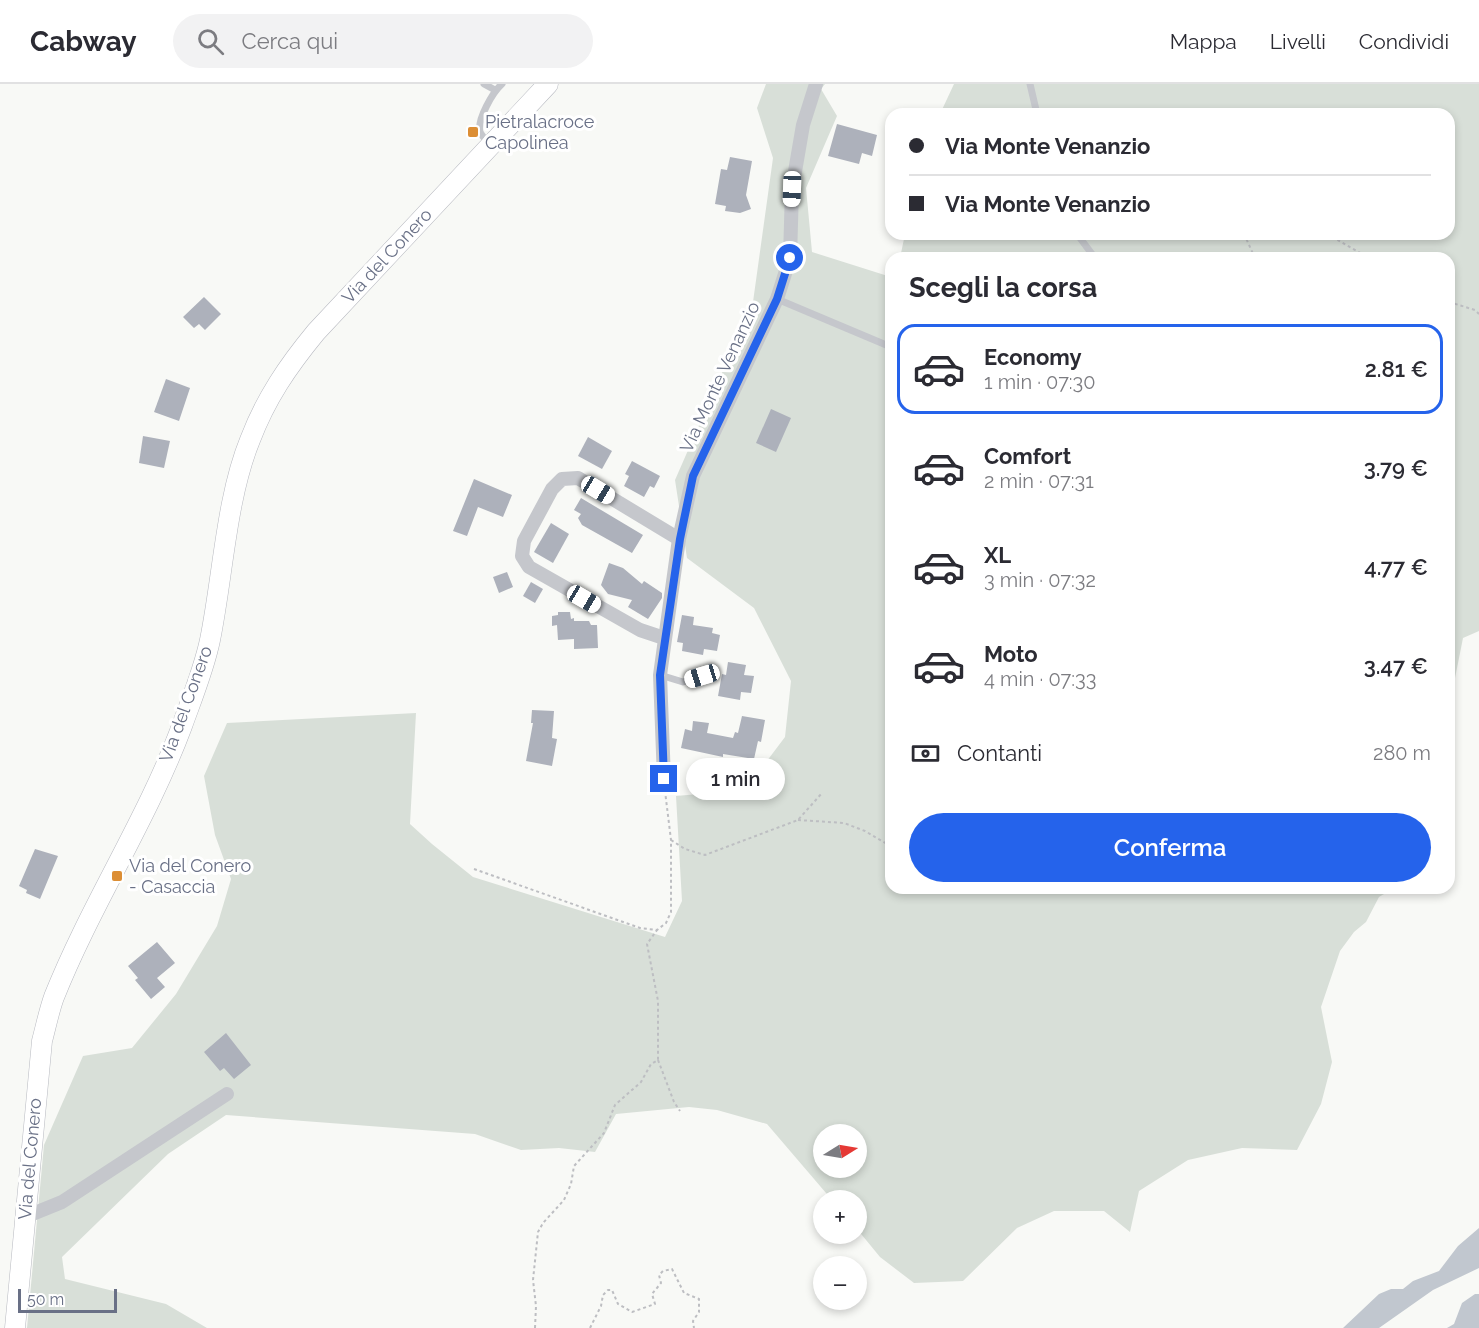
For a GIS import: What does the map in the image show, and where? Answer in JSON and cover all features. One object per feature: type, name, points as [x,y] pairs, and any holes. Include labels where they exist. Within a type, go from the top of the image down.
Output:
[{"type":"main road","name":"Via del Conero","points":[[15,1328],[42,1041],[54,999],[157,783],[181,729],[198,681],[210,642],[237,483],[249,441],[267,401],[289,364],[316,332],[548,84]]},
{"type":"street","name":"Via Monte Venanzio","points":[[664,779],[660,675],[680,539],[693,476],[777,299],[790,258],[792,189],[801,135],[816,84]]},
{"type":"street","points":[[664,638],[640,630],[529,567],[522,556],[524,540],[552,489],[562,479],[570,478],[578,478],[680,539]]},
{"type":"street","points":[[25,1217],[62,1202],[227,1094]]},
{"type":"lane","points":[[484,84],[495,90]]},
{"type":"lane","points":[[490,146],[480,133],[480,122],[495,90],[502,84]]},
{"type":"lane","points":[[1030,84],[1035,108]]},
{"type":"lane","name":"Via Monte Venanzio","points":[[777,299],[885,344]]},
{"type":"lane","points":[[660,675],[683,682],[702,676]]},
{"type":"path","points":[[1338,240],[1358,252]]},
{"type":"path","points":[[1455,304],[1475,310],[1479,314]]},
{"type":"path","points":[[664,779],[671,840],[671,912],[666,923],[657,930],[647,944],[658,1001],[658,1060],[680,1112]]},
{"type":"path","points":[[798,820],[822,793]]},
{"type":"path","points":[[671,840],[685,849],[705,855],[798,820],[844,824],[865,831],[885,843]]},
{"type":"path","points":[[474,869],[640,928],[657,930]]},
{"type":"path","points":[[535,1328],[536,1306],[533,1280],[538,1232],[564,1200],[571,1184],[574,1166],[604,1133],[615,1105],[641,1082],[651,1064],[658,1060]]},
{"type":"path","points":[[590,1328],[601,1306],[603,1295],[608,1290],[612,1290],[618,1304],[632,1312],[643,1310],[655,1304],[652,1294],[661,1283],[659,1275],[663,1271],[672,1269],[684,1293],[699,1299],[699,1312],[693,1321],[693,1328]]},
{"type":"shaded area","points":[[766,84],[825,84],[821,89],[837,116],[806,188],[812,252],[885,275],[885,894],[1384,894],[1379,897],[1366,922],[1354,932],[1340,951],[1321,1007],[1332,1062],[1321,1104],[1297,1150],[1242,1148],[1188,1160],[1139,1191],[1130,1232],[1104,1211],[1054,1211],[1017,1228],[963,1281],[914,1283],[880,1257],[867,1241],[867,1190],[823,1190],[813,1178],[867,1178],[867,1124],[813,1124],[813,1178],[767,1124],[717,1110],[689,1107],[616,1114],[595,1152],[559,1148],[521,1150],[475,1134],[226,1115],[168,1154],[62,1257],[65,1279],[166,1304],[207,1328],[27,1328],[44,1145],[83,1056],[132,1048],[176,994],[217,926],[231,879],[215,835],[204,776],[227,723],[416,713],[410,824],[432,844],[473,877],[665,937],[682,901],[676,796],[745,790],[785,737],[791,681],[754,608],[687,558],[675,480],[753,302],[773,158],[757,108]]},
{"type":"shaded area","points":[[954,84],[1479,84],[1479,631],[1463,638],[1455,678],[1455,252],[901,252],[904,240],[1455,240],[1455,108],[943,108]]},
{"type":"shaded area","points":[[1479,1228],[1479,1268],[1433,1290],[1379,1328],[1343,1328],[1379,1294],[1391,1289],[1403,1289],[1413,1281],[1439,1271],[1458,1246]]},
{"type":"shaded area","points":[[1475,1294],[1479,1294],[1479,1328],[1447,1328],[1454,1324],[1462,1303]]},
{"type":"building","points":[[837,124],[877,135],[872,156],[862,153],[859,164],[828,156]]},
{"type":"building","points":[[730,157],[752,161],[746,195],[751,209],[740,213],[725,211],[726,206],[715,204],[721,169],[727,170]]},
{"type":"building","points":[[204,297],[221,314],[205,330],[199,324],[194,328],[183,317]]},
{"type":"building","points":[[166,379],[190,388],[179,421],[154,412]]},
{"type":"building","points":[[771,409],[791,418],[776,452],[756,443]]},
{"type":"building","points":[[143,436],[170,441],[164,468],[139,463]]},
{"type":"building","points":[[588,437],[612,451],[602,469],[578,456]]},
{"type":"building","points":[[632,461],[660,476],[654,488],[650,486],[644,497],[624,486],[629,476],[625,474]]},
{"type":"building","points":[[474,479],[512,495],[503,517],[478,507],[467,536],[453,531]]},
{"type":"building","points":[[581,498],[643,535],[632,553],[582,525],[578,518],[581,514],[574,510]]},
{"type":"building","points":[[551,523],[569,534],[553,563],[534,552]]},
{"type":"building","points":[[609,563],[623,568],[642,584],[644,581],[662,593],[662,598],[648,619],[628,607],[632,600],[608,594],[601,585]]},
{"type":"building","points":[[507,572],[513,587],[499,593],[493,577]]},
{"type":"building","points":[[531,582],[543,589],[535,603],[523,596]]},
{"type":"building","points":[[558,612],[570,612],[571,619],[574,618],[574,621],[589,621],[591,625],[597,625],[598,648],[574,649],[574,639],[558,640],[557,625],[552,626],[552,616],[558,615]]},
{"type":"building","points":[[682,615],[694,617],[693,625],[713,628],[712,633],[720,635],[717,651],[704,649],[703,655],[682,651],[683,643],[677,642]]},
{"type":"building","points":[[728,662],[746,665],[744,675],[754,676],[751,693],[741,692],[740,700],[718,696],[722,674],[726,675]]},
{"type":"building","points":[[532,710],[554,711],[552,738],[557,739],[552,766],[526,761],[533,723],[531,723]]},
{"type":"building","points":[[742,716],[765,720],[761,742],[758,741],[754,759],[723,754],[723,757],[681,748],[685,729],[692,731],[693,721],[709,723],[707,733],[733,738],[735,732],[738,733]]},
{"type":"building","points":[[35,849],[58,856],[40,899],[26,893],[27,890],[19,886]]},
{"type":"building","points":[[157,942],[175,963],[157,978],[165,987],[151,999],[135,980],[138,978],[128,966]]},
{"type":"building","points":[[226,1033],[251,1065],[234,1079],[224,1068],[220,1071],[204,1052]]},
{"type":"place","name":"Pietralacroce Capolinea","points":[[473,132]]},
{"type":"place","name":"Via del Conero - Casaccia","points":[[117,876]]},
{"type":"route","points":[[664,779],[660,675],[680,539],[693,476],[777,299],[790,258]]}]
